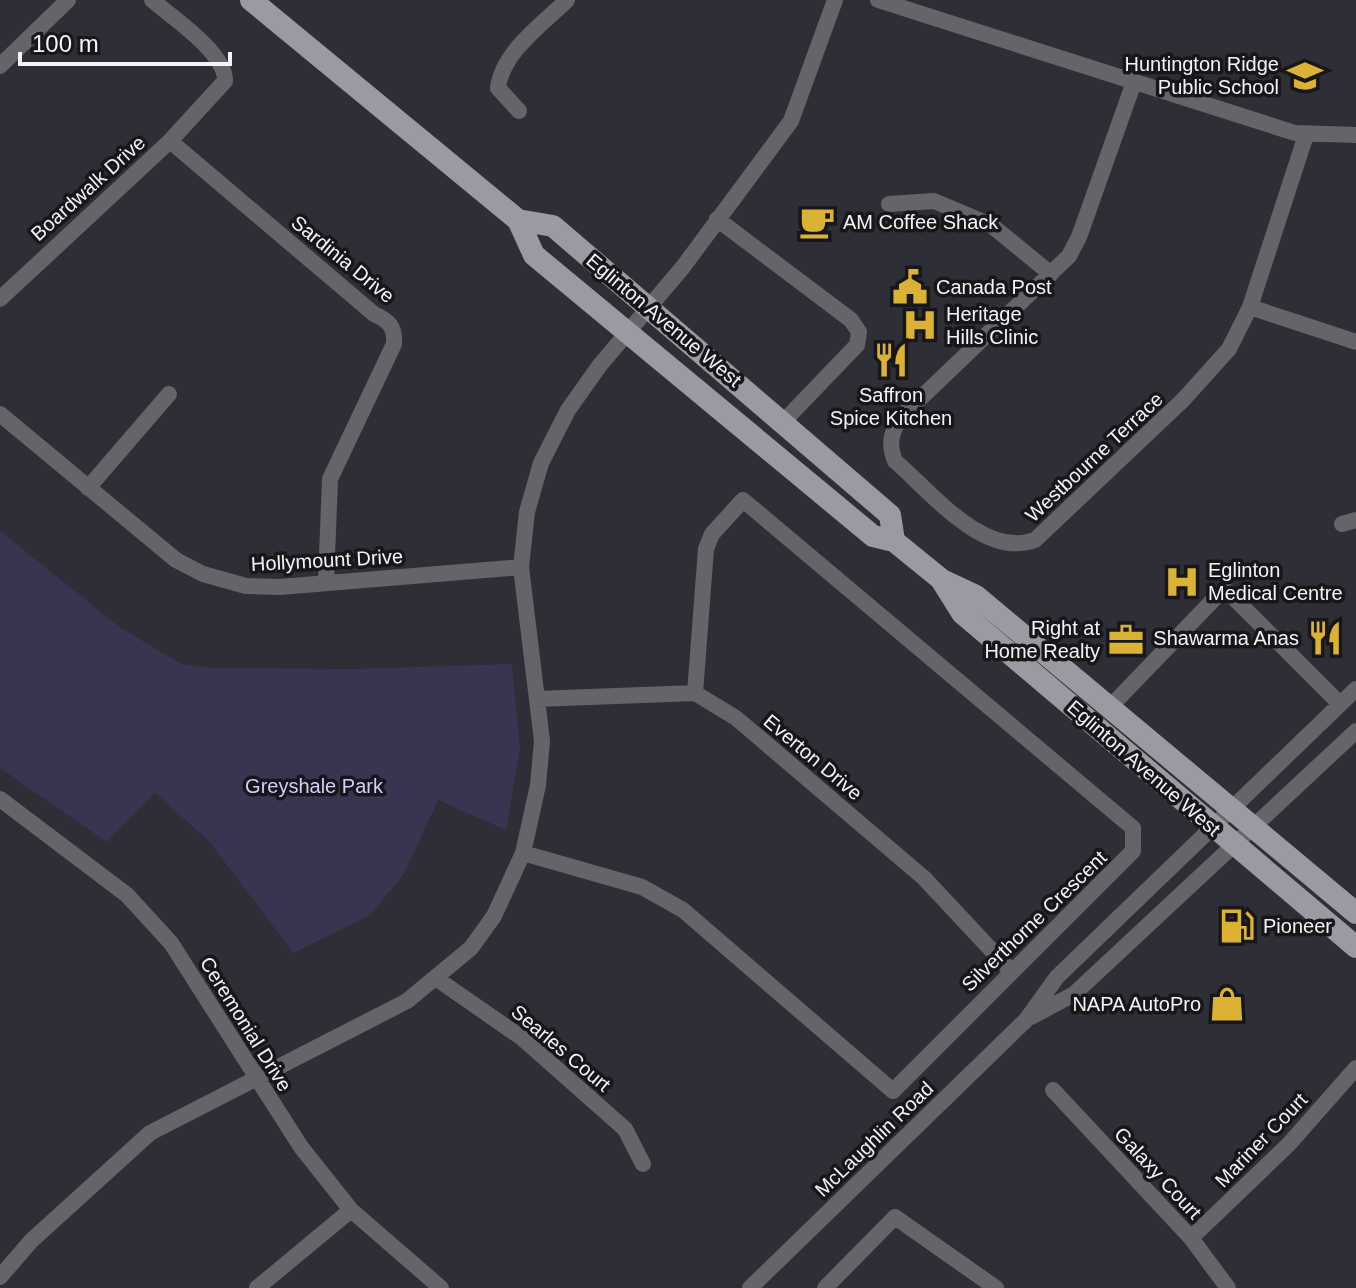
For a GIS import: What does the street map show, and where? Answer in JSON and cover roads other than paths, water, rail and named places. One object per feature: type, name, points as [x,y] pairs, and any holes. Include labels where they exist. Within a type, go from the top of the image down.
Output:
[{"type":"main road","name":"Eglinton Avenue West","points":[[251,0],[518,220],[534,255],[627,334],[873,536],[894,541],[942,580],[976,596],[1356,913]]},
{"type":"main road","name":"Eglinton Avenue West","points":[[518,220],[553,226],[784,421],[890,515],[894,541]]},
{"type":"main road","name":"Eglinton Avenue West","points":[[942,580],[962,613],[1356,947]]},
{"type":"street","points":[[0,66],[68,0]]},
{"type":"street","name":"Boardwalk Drive","points":[[0,299],[170,141],[225,81],[226,70],[218,57],[152,0]]},
{"type":"street","points":[[519,111],[498,88],[500,75],[510,58],[567,0]]},
{"type":"street","points":[[0,1277],[31,1241],[129,1149],[162,1127],[379,1017],[437,979],[471,948],[494,916],[523,853],[538,785],[542,741],[521,567],[530,498],[545,454],[568,410],[791,121],[835,0]]},
{"type":"street","points":[[878,0],[1306,135],[1356,135]]},
{"type":"street","name":"Westbourne Terrace","points":[[1134,82],[1079,237],[1051,274],[901,417],[890,440],[895,461],[982,537],[1004,545],[1021,545],[1035,540],[1183,400],[1229,349],[1250,307],[1306,135]]},
{"type":"street","name":"Sardinia Drive","points":[[170,141],[374,314],[391,323],[395,333],[394,344],[330,479],[326,582]]},
{"type":"street","points":[[889,204],[934,201],[991,225],[1051,274]]},
{"type":"street","points":[[717,219],[858,327],[857,345],[784,421]]},
{"type":"street","points":[[1250,307],[1356,342]]},
{"type":"street","points":[[88,488],[169,394]]},
{"type":"street","name":"Hollymount Drive","points":[[0,414],[176,560],[203,574],[246,586],[521,567]]},
{"type":"street","name":"Silverthorne Crescent","points":[[523,853],[663,896],[893,1091],[1133,851],[1133,828],[743,500],[712,534],[706,549],[695,693]]},
{"type":"street","points":[[1111,706],[1218,595],[1228,592],[1340,704]]},
{"type":"street","name":"McLaughlin Road","points":[[750,1288],[1026,1020],[1057,977],[1356,689]]},
{"type":"street","points":[[537,699],[695,693]]},
{"type":"street","name":"Everton Drive","points":[[695,693],[736,718],[924,878],[1011,971]]},
{"type":"street","name":"McLaughlin Road","points":[[1026,1020],[1074,994],[1356,731]]},
{"type":"street","name":"Ceremonial Drive","points":[[0,799],[127,895],[171,943],[301,1147],[351,1210],[441,1288]]},
{"type":"street","name":"Searles Court","points":[[437,979],[522,1038],[625,1129],[643,1164]]},
{"type":"street","name":"Mariner Court","points":[[1191,1238],[1289,1144],[1356,1068]]},
{"type":"street","name":"Galaxy Court","points":[[1053,1090],[1191,1238],[1228,1288]]},
{"type":"street","points":[[257,1288],[351,1210]]},
{"type":"street","points":[[825,1288],[895,1217],[969,1266],[996,1288]]},
{"type":"place","name":"Huntington Ridge Public School","points":[[1305,76]]},
{"type":"place","name":"AM Coffee Shack","points":[[817,222]]},
{"type":"place","name":"Canada Post","points":[[910,287]]},
{"type":"place","name":"Heritage Hills Clinic","points":[[920,325]]},
{"type":"place","name":"Saffron Spice Kitchen","points":[[891,360]]},
{"type":"place","name":"Eglinton Medical Centre","points":[[1182,582]]},
{"type":"place","name":"Shawarma Anas","points":[[1325,638]]},
{"type":"place","name":"Right at Home Realty","points":[[1126,640]]},
{"type":"place","name":"Pioneer","points":[[1237,926]]},
{"type":"place","name":"NAPA AutoPro","points":[[1227,1004]]},
{"type":"park label","name":"Greyshale Park","points":[[314,786]]}]
